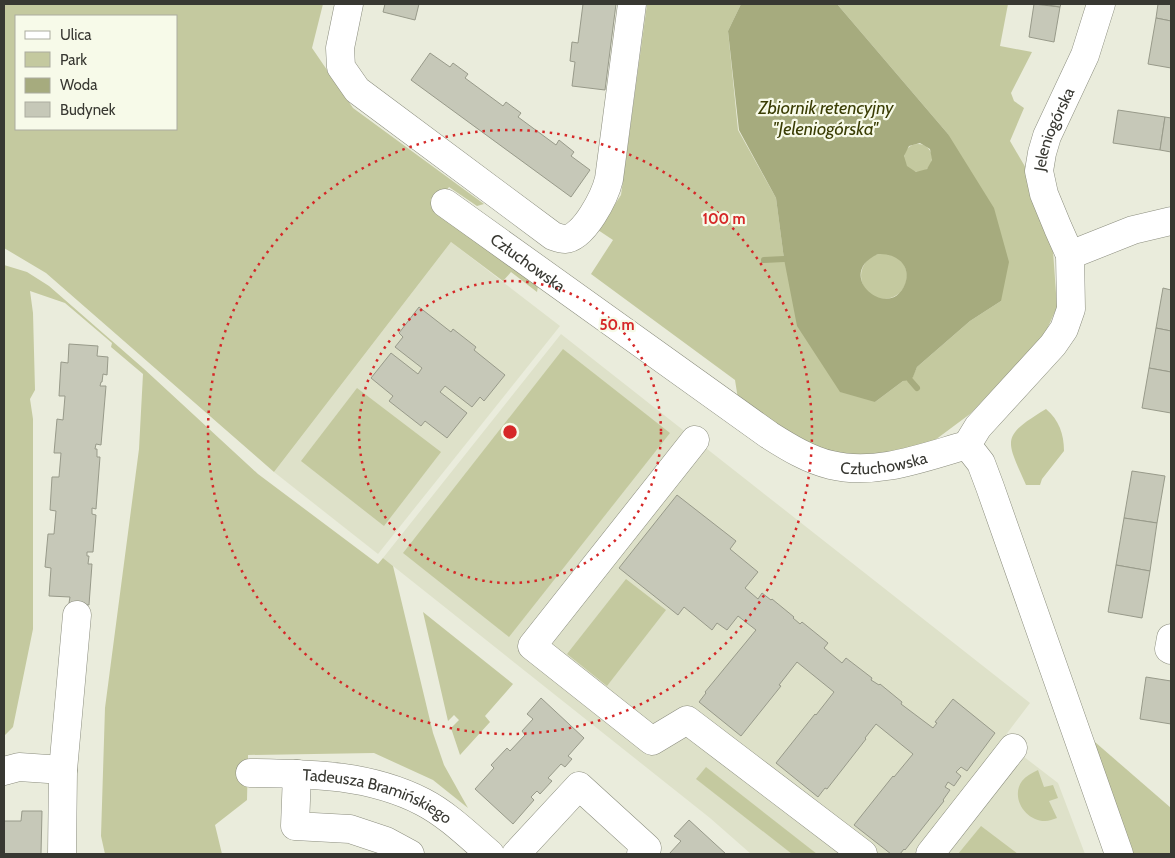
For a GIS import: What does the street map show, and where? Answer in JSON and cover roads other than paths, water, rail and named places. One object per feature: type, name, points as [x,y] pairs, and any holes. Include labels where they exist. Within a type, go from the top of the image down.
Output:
[{"type":"street","points":[[349,4],[340,48],[341,67],[357,90],[553,236],[565,239],[580,232],[605,194],[609,179],[632,4]]},
{"type":"street","name":"Jeleniogórska","points":[[967,445],[978,426],[1053,345],[1064,329],[1071,309],[1070,255],[1044,194],[1039,171],[1047,136],[1085,55],[1100,4]]},
{"type":"street","points":[[484,231],[505,201]]},
{"type":"street","name":"Człuchowska","points":[[445,203],[769,435],[790,448],[831,465],[855,469],[884,468],[967,445]]},
{"type":"street","points":[[1070,255],[1133,230],[1171,221]]},
{"type":"street","points":[[695,440],[532,646],[652,741],[686,720],[863,854]]},
{"type":"street","points":[[967,445],[981,463],[990,487],[1119,854]]},
{"type":"street","points":[[62,854],[63,770],[77,615]]},
{"type":"street","points":[[1171,638],[1169,649],[1171,650]]},
{"type":"street","points":[[930,854],[1013,748]]},
{"type":"street","points":[[15,769],[63,770]]},
{"type":"street","name":"Tadeusza Bramińskiego","points":[[250,773],[341,776],[397,790],[440,813],[490,854]]},
{"type":"street","points":[[297,774],[295,826],[350,829],[386,841],[410,854]]},
{"type":"street","points":[[516,854],[579,786],[647,848],[641,854]]},
{"type":"water","name":"Zbiornik retencyjny \"Jeleniogórska\"","points":[[741,4],[837,4],[948,134],[994,208],[1009,262],[1001,301],[970,321],[917,367],[910,380],[903,381],[875,402],[840,392],[797,326],[784,259],[776,198],[739,130],[728,31]],"holes":[[[920,143],[930,149],[932,160],[927,169],[916,172],[907,166],[904,156],[909,146]],[[878,254],[885,254],[896,258],[901,262],[906,271],[905,284],[898,295],[888,299],[878,297],[869,292],[862,283],[861,273],[865,263]]]},
{"type":"waterway","points":[[764,260],[784,259]]},
{"type":"waterway","points":[[910,380],[917,388]]}]
